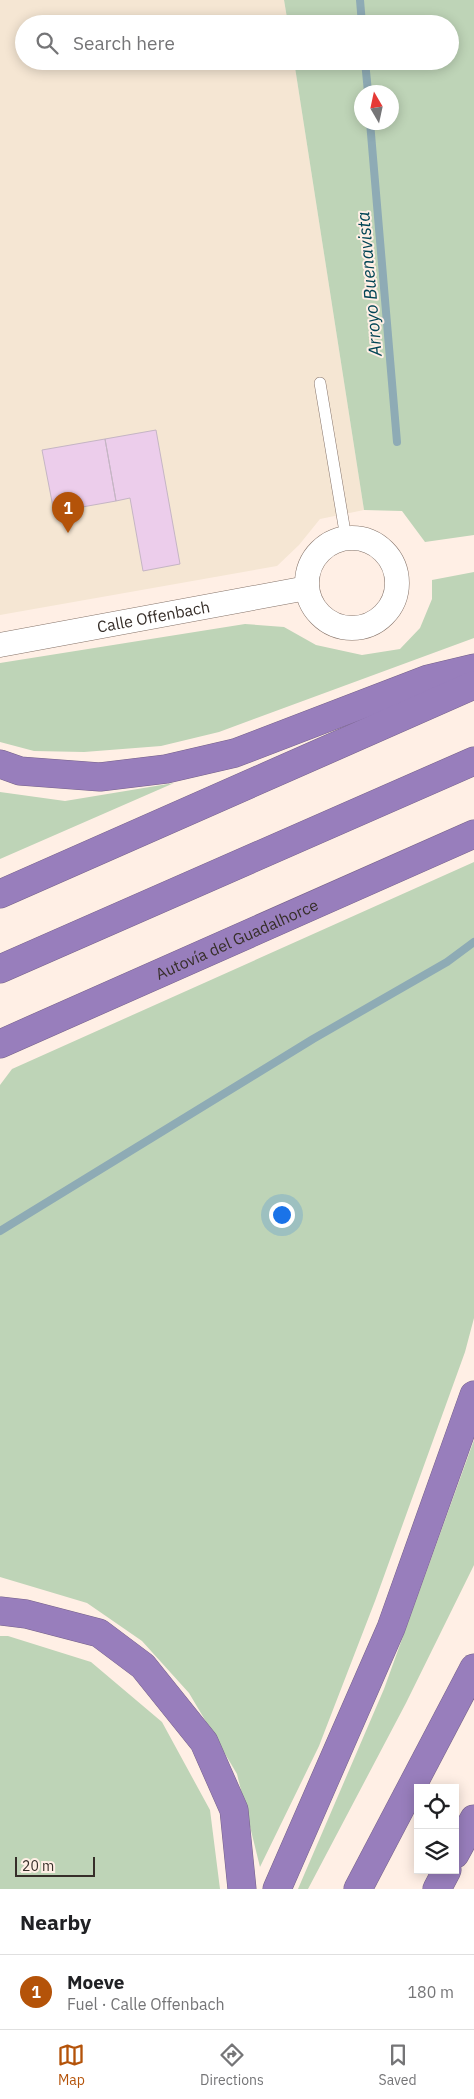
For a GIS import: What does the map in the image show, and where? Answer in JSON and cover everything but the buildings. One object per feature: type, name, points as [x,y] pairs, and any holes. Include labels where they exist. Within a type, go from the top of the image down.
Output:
[{"type":"highway","points":[[0,764],[20,771],[100,777],[166,769],[235,753],[428,679],[474,668]]},
{"type":"highway","points":[[0,894],[474,685]]},
{"type":"highway","points":[[0,968],[474,761]]},
{"type":"highway","name":"Autovía del Guadalhorce","points":[[0,1044],[474,834]]},
{"type":"highway","points":[[277,1889],[391,1628],[474,1395]]},
{"type":"highway","points":[[0,1591],[48,1603],[98,1633],[143,1666],[204,1742],[234,1810],[242,1889]]},
{"type":"highway","points":[[0,1611],[26,1614],[98,1633]]},
{"type":"highway","points":[[358,1889],[474,1668]]},
{"type":"highway","points":[[459,1847],[474,1819]]},
{"type":"highway","points":[[437,1889],[445,1874]]},
{"type":"street","points":[[346,538],[361,538],[376,544],[387,554],[395,568],[398,582],[395,598],[388,611],[377,621],[362,627],[347,628],[332,624],[320,615],[311,603],[306,588],[307,574],[312,561],[321,550],[332,542],[346,538]]},
{"type":"street","name":"Calle Offenbach","points":[[0,645],[306,588]]},
{"type":"lane","points":[[320,383],[346,538]]},
{"type":"shaded area","points":[[0,0],[284,0],[286,15],[15,15],[15,70],[295,70],[364,510],[320,519],[299,545],[277,566],[0,615]]},
{"type":"green space","points":[[284,0],[474,0],[474,535],[425,542],[402,511],[364,510],[295,70],[459,70],[459,15],[286,15]]},
{"type":"green space","points":[[474,572],[474,638],[219,732],[161,746],[84,752],[34,751],[0,742],[0,663],[245,624],[284,627],[316,645],[362,655],[400,649],[420,628],[432,599],[432,580]]},
{"type":"green space","points":[[174,783],[0,859],[0,792],[65,801]]},
{"type":"green space","points":[[474,862],[474,1318],[465,1352],[375,1601],[319,1746],[260,1867],[237,1774],[189,1693],[142,1641],[87,1603],[0,1577],[0,1085],[12,1069]]},
{"type":"green space","points":[[474,1440],[474,1565],[406,1703],[308,1889],[298,1889],[384,1689]]},
{"type":"green space","points":[[0,1636],[8,1636],[91,1662],[162,1722],[210,1810],[220,1889],[0,1889]]},
{"type":"waterway","name":"Arroyo Buenavista","points":[[360,0],[361,15]]},
{"type":"waterway","name":"Arroyo Buenavista","points":[[366,70],[367,85]]},
{"type":"waterway","name":"Arroyo Buenavista","points":[[371,130],[397,442]]},
{"type":"waterway","points":[[0,1231],[313,1039],[447,962],[474,942]]},
{"type":"place","name":"Moeve","points":[[68,533]]}]
